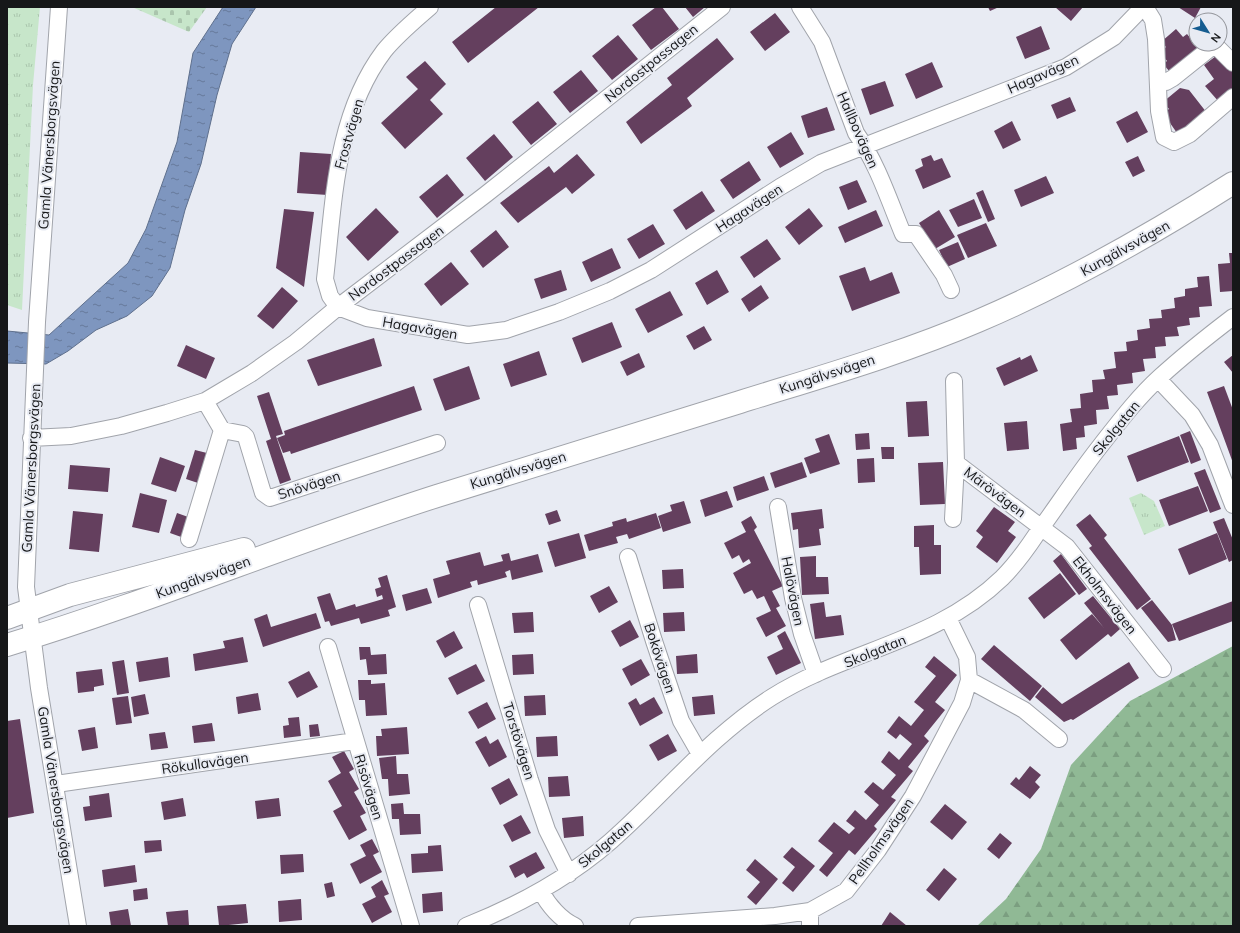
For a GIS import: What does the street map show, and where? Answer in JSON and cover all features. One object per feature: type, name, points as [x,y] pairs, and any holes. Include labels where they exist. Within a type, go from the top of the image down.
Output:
[{"type":"main road","name":"Kungälvsvägen","points":[[7,618],[78,593],[397,508],[833,373],[977,322],[1053,286],[1134,244],[1233,183]]},
{"type":"main road","name":"Kungälvsvägen","points":[[7,645],[397,508]]},
{"type":"street","name":"Gamla Vänersborgsvägen","points":[[59,7],[37,322],[36,380],[31,438],[26,587],[28,610],[78,926]]},
{"type":"street","name":"Frostvägen","points":[[338,307],[330,296],[325,279],[338,160],[353,107],[371,70],[385,50],[410,24],[430,7]]},
{"type":"street","name":"Nordostpassagen","points":[[31,438],[71,436],[120,426],[205,401],[252,373],[284,351],[338,307],[485,195],[722,7]]},
{"type":"street","name":"Hallbovägen","points":[[800,7],[822,42],[856,133],[866,146],[903,234],[916,234],[944,275],[951,290]]},
{"type":"street","name":"Hagavägen","points":[[338,307],[367,318],[450,334],[468,335],[506,330],[559,312],[610,291],[651,270],[780,187],[821,163],[1066,67],[1114,37],[1144,7]]},
{"type":"street","points":[[1144,7],[1153,20],[1156,39],[1159,111],[1164,137],[1174,142],[1190,134],[1233,97]]},
{"type":"street","points":[[1158,82],[1166,82],[1173,78],[1207,49],[1213,46],[1219,49],[1233,63]]},
{"type":"street","name":"Skolgatan","points":[[466,926],[501,912],[569,874],[622,832],[700,754],[741,718],[774,695],[816,674],[923,631],[964,610],[1003,577],[1100,446],[1158,379],[1233,317]]},
{"type":"street","points":[[1158,379],[1192,415],[1210,444],[1233,505]]},
{"type":"street","name":"Märövägen","points":[[954,381],[956,463],[984,485],[1042,526]]},
{"type":"street","points":[[189,538],[222,430],[205,401]]},
{"type":"street","name":"Snövägen","points":[[222,430],[243,434],[246,437],[263,493],[270,498],[437,443]]},
{"type":"street","points":[[953,519],[956,463]]},
{"type":"street","name":"Halövägen","points":[[778,507],[793,598],[802,634],[816,674]]},
{"type":"street","name":"Ekholmsvägen","points":[[1042,526],[1067,547],[1163,668]]},
{"type":"street","name":"Bokövägen","points":[[628,557],[681,721],[700,754]]},
{"type":"street","name":"Torstövägen","points":[[478,605],[530,780],[547,830],[569,874]]},
{"type":"street","name":"Pellholmsvägen","points":[[638,926],[774,921],[810,918],[846,891],[878,850],[913,796],[962,703],[969,680],[967,657],[948,618]]},
{"type":"street","name":"Risövägen","points":[[328,647],[411,926]]},
{"type":"street","points":[[969,680],[1024,710],[1059,739]]},
{"type":"street","name":"Rökullavägen","points":[[55,786],[63,783],[355,741]]},
{"type":"street","points":[[541,891],[547,903],[574,926]]},
{"type":"green space","points":[[7,7],[40,7],[33,85],[22,310],[7,305]]},
{"type":"green space","points":[[132,7],[207,7],[189,32]]},
{"type":"green space","points":[[1141,493],[1154,501],[1165,526],[1144,535],[1129,498]]},
{"type":"green space","points":[[1233,646],[1233,926],[977,926],[1006,899],[1041,849],[1071,765],[1130,701]]},
{"type":"water","points":[[223,7],[256,7],[232,44],[217,95],[201,164],[185,210],[170,268],[152,296],[127,316],[96,330],[68,351],[46,364],[7,363],[7,331],[49,335],[128,263],[146,229],[177,142],[193,53]]},
{"type":"building","points":[[496,7],[539,7],[468,63],[452,42]]},
{"type":"building","points":[[656,7],[662,7],[679,29],[651,50],[632,25]]},
{"type":"building","points":[[685,7],[705,7],[693,17]]},
{"type":"building","points":[[988,7],[999,7],[990,11]]},
{"type":"building","points":[[1055,7],[1083,7],[1071,21]]},
{"type":"building","points":[[1178,7],[1201,7],[1198,12],[1188,12],[1188,13]]},
{"type":"building","points":[[775,13],[790,32],[765,51],[750,32]]},
{"type":"building","points":[[1041,26],[1050,49],[1025,59],[1016,37]]},
{"type":"building","points":[[1176,29],[1183,37],[1187,34],[1188,35],[1188,52],[1197,52],[1170,72],[1163,64],[1167,61],[1160,52],[1166,47],[1161,42]]},
{"type":"building","points":[[618,35],[638,59],[612,80],[592,56]]},
{"type":"building","points":[[717,38],[734,59],[687,98],[692,106],[641,144],[626,122],[672,85],[667,78]]},
{"type":"building","points":[[1220,53],[1233,68],[1233,91],[1219,102],[1205,86],[1214,79],[1204,65]]},
{"type":"building","points":[[425,61],[446,84],[430,100],[443,114],[405,149],[381,123],[418,89],[406,77]]},
{"type":"building","points":[[932,62],[943,87],[916,99],[905,74]]},
{"type":"building","points":[[581,70],[598,91],[570,113],[553,92]]},
{"type":"building","points":[[885,81],[894,106],[870,115],[861,89]]},
{"type":"building","points":[[1180,88],[1189,90],[1207,113],[1177,133],[1163,113],[1169,109],[1163,102]]},
{"type":"building","points":[[1070,97],[1076,111],[1057,119],[1051,105]]},
{"type":"building","points":[[538,101],[557,124],[531,145],[512,122]]},
{"type":"building","points":[[827,107],[835,130],[808,138],[801,116]]},
{"type":"building","points":[[1137,111],[1148,132],[1127,143],[1116,122]]},
{"type":"building","points":[[1012,121],[1021,140],[1003,149],[994,131]]},
{"type":"building","points":[[791,132],[804,154],[780,168],[767,147]]},
{"type":"building","points":[[494,134],[513,157],[485,181],[466,158]]},
{"type":"building","points":[[300,152],[331,154],[328,195],[297,193]]},
{"type":"building","points":[[577,154],[595,175],[572,194],[566,187],[518,223],[500,203],[549,166],[554,173]]},
{"type":"building","points":[[931,155],[934,161],[942,158],[951,177],[923,189],[915,170],[923,166],[921,159]]},
{"type":"building","points":[[1138,156],[1145,171],[1133,177],[1125,162]]},
{"type":"building","points":[[749,161],[761,180],[733,199],[720,180]]},
{"type":"building","points":[[447,174],[464,195],[437,218],[419,197]]},
{"type":"building","points":[[1046,176],[1054,193],[1021,207],[1014,190]]},
{"type":"building","points":[[857,180],[867,202],[848,210],[839,187]]},
{"type":"building","points":[[983,190],[995,219],[988,222],[976,193]]},
{"type":"building","points":[[702,191],[715,211],[686,230],[673,210]]},
{"type":"building","points":[[974,199],[982,218],[958,227],[949,210]]},
{"type":"building","points":[[376,208],[399,232],[368,261],[346,237]]},
{"type":"building","points":[[809,208],[823,226],[799,245],[785,227]]},
{"type":"building","points":[[284,209],[314,212],[304,287],[276,268]]},
{"type":"building","points":[[876,210],[883,226],[845,243],[838,227]]},
{"type":"building","points":[[939,210],[955,237],[935,249],[919,223]]},
{"type":"building","points":[[986,223],[997,246],[968,258],[957,235]]},
{"type":"building","points":[[653,224],[665,244],[639,259],[627,239]]},
{"type":"building","points":[[496,230],[509,247],[483,268],[470,251]]},
{"type":"building","points":[[767,239],[781,259],[754,278],[740,257]]},
{"type":"building","points":[[958,242],[965,259],[947,267],[939,250]]},
{"type":"building","points":[[612,248],[621,268],[591,282],[582,262]]},
{"type":"building","points":[[1229,253],[1233,253],[1233,291],[1220,292],[1218,264],[1230,263]]},
{"type":"building","points":[[451,262],[469,284],[441,306],[424,284]]},
{"type":"building","points":[[865,267],[870,281],[892,272],[900,293],[852,311],[839,276]]},
{"type":"building","points":[[561,270],[567,290],[541,299],[534,279]]},
{"type":"building","points":[[717,270],[729,292],[707,305],[695,283]]},
{"type":"building","points":[[1209,276],[1212,306],[1199,307],[1200,317],[1189,318],[1190,325],[1177,327],[1179,336],[1165,337],[1166,346],[1155,347],[1156,358],[1143,359],[1145,371],[1132,373],[1133,383],[1117,385],[1118,395],[1107,396],[1109,409],[1096,410],[1097,424],[1084,426],[1085,437],[1076,438],[1077,449],[1063,451],[1060,424],[1072,422],[1070,409],[1081,408],[1080,394],[1093,392],[1092,380],[1105,379],[1103,370],[1116,368],[1114,352],[1127,351],[1126,342],[1138,340],[1137,330],[1150,328],[1149,319],[1162,318],[1161,310],[1175,308],[1174,298],[1185,296],[1185,289],[1198,287],[1197,277]]},
{"type":"building","points":[[761,285],[769,298],[749,312],[741,299]]},
{"type":"building","points":[[282,287],[298,301],[273,329],[257,316]]},
{"type":"building","points":[[670,291],[683,315],[648,333],[635,309]]},
{"type":"building","points":[[612,322],[622,347],[582,363],[572,338]]},
{"type":"building","points":[[704,326],[712,340],[694,350],[686,336]]},
{"type":"building","points":[[374,338],[382,366],[318,386],[307,360]]},
{"type":"building","points":[[186,345],[215,358],[206,379],[177,366]]},
{"type":"building","points":[[539,351],[547,375],[511,387],[503,364]]},
{"type":"building","points":[[639,353],[645,367],[627,376],[620,362]]},
{"type":"building","points":[[1031,355],[1038,371],[1004,386],[996,368],[1020,357],[1021,360]]},
{"type":"building","points":[[1233,355],[1233,373],[1224,362]]},
{"type":"building","points":[[469,366],[480,399],[445,411],[433,379]]},
{"type":"building","points":[[414,386],[422,410],[291,454],[290,451],[283,453],[277,438],[285,435],[284,431]]},
{"type":"building","points":[[1224,386],[1233,410],[1233,463],[1207,392]]},
{"type":"building","points":[[269,392],[283,434],[276,436],[291,480],[280,484],[266,441],[271,439],[257,396]]},
{"type":"building","points":[[927,401],[929,436],[908,437],[906,402]]},
{"type":"building","points":[[1027,421],[1029,449],[1007,451],[1004,423]]},
{"type":"building","points":[[1190,431],[1201,460],[1191,464],[1180,435]]},
{"type":"building","points":[[869,433],[870,449],[856,450],[855,434]]},
{"type":"building","points":[[829,434],[840,464],[810,474],[804,458],[820,452],[815,439]]},
{"type":"building","points":[[1179,436],[1189,462],[1137,482],[1127,456]]},
{"type":"building","points":[[881,447],[894,447],[894,459],[882,459]]},
{"type":"building","points":[[195,450],[207,453],[198,483],[186,479]]},
{"type":"building","points":[[160,457],[185,466],[176,492],[151,484]]},
{"type":"building","points":[[874,458],[875,482],[858,483],[857,459]]},
{"type":"building","points":[[802,462],[807,477],[775,488],[770,473]]},
{"type":"building","points":[[943,462],[945,504],[920,505],[918,463]]},
{"type":"building","points":[[70,465],[110,468],[108,492],[68,489]]},
{"type":"building","points":[[1205,469],[1221,509],[1210,513],[1194,473]]},
{"type":"building","points":[[764,476],[769,490],[737,501],[733,487]]},
{"type":"building","points":[[1198,486],[1208,511],[1169,526],[1159,500]]},
{"type":"building","points":[[727,491],[733,507],[705,517],[700,500]]},
{"type":"building","points":[[140,493],[167,500],[159,533],[132,527]]},
{"type":"building","points":[[684,501],[691,523],[663,532],[658,516],[672,511],[670,505]]},
{"type":"building","points":[[994,507],[1015,522],[1008,531],[1016,537],[997,563],[976,547],[983,537],[976,531]]},
{"type":"building","points":[[822,509],[824,528],[819,529],[821,545],[799,548],[798,529],[793,530],[791,513]]},
{"type":"building","points":[[557,510],[561,521],[549,525],[545,514]]},
{"type":"building","points":[[73,511],[103,514],[99,552],[69,549]]},
{"type":"building","points":[[177,513],[191,518],[184,538],[170,533]]},
{"type":"building","points":[[656,513],[661,528],[629,539],[627,534],[616,537],[618,543],[589,551],[584,535],[613,526],[612,522],[626,518],[627,522]]},
{"type":"building","points":[[1090,514],[1107,535],[1104,538],[1151,599],[1137,610],[1089,548],[1092,546],[1076,525]]},
{"type":"building","points":[[751,516],[757,527],[754,530],[783,586],[772,591],[780,606],[776,608],[786,626],[766,637],[756,618],[771,611],[764,596],[757,599],[752,590],[744,594],[733,573],[751,563],[749,559],[743,563],[739,555],[732,559],[724,543],[746,532],[741,522]]},
{"type":"building","points":[[1224,518],[1233,540],[1233,560],[1229,562],[1213,522]]},
{"type":"building","points":[[934,525],[934,545],[941,545],[941,574],[920,575],[919,547],[914,547],[914,526]]},
{"type":"building","points":[[579,533],[586,558],[555,567],[547,542]]},
{"type":"building","points":[[1217,533],[1227,559],[1189,575],[1178,549]]},
{"type":"building","points":[[480,552],[484,566],[503,561],[501,555],[509,553],[511,561],[538,554],[543,572],[512,580],[510,570],[505,572],[507,577],[478,585],[477,580],[470,582],[472,587],[438,598],[433,579],[450,574],[446,561]]},
{"type":"building","points":[[1061,554],[1087,589],[1079,595],[1053,561]]},
{"type":"building","points":[[816,556],[816,577],[828,577],[829,594],[802,595],[800,557]]},
{"type":"building","points":[[683,569],[684,588],[663,589],[662,570]]},
{"type":"building","points":[[1060,573],[1076,594],[1044,619],[1028,598]]},
{"type":"building","points":[[387,575],[396,607],[388,610],[390,616],[361,624],[359,618],[331,626],[329,621],[325,622],[317,597],[330,593],[336,610],[355,604],[356,607],[383,599],[382,595],[377,597],[375,589],[381,587],[378,578]]},
{"type":"building","points":[[609,586],[618,602],[599,613],[590,596]]},
{"type":"building","points":[[427,588],[432,603],[406,611],[402,595]]},
{"type":"building","points":[[1093,596],[1120,629],[1111,637],[1108,634],[1076,660],[1060,640],[1092,614],[1104,628],[1084,603]]},
{"type":"building","points":[[1152,600],[1172,625],[1176,640],[1168,642],[1141,608]]},
{"type":"building","points":[[1233,601],[1233,621],[1179,641],[1172,624]]},
{"type":"building","points":[[824,602],[826,617],[841,615],[844,635],[815,639],[810,604]]},
{"type":"building","points":[[533,612],[534,632],[514,633],[512,613]]},
{"type":"building","points":[[684,612],[685,631],[664,632],[663,613]]},
{"type":"building","points":[[316,613],[321,628],[263,647],[254,619],[267,614],[271,627]]},
{"type":"building","points":[[630,620],[639,637],[620,647],[611,631]]},
{"type":"building","points":[[454,631],[463,648],[445,658],[436,641]]},
{"type":"building","points":[[785,631],[801,663],[776,675],[767,657],[783,649],[777,636]]},
{"type":"building","points":[[243,637],[248,662],[195,671],[193,654],[225,648],[223,641]]},
{"type":"building","points":[[994,645],[1042,686],[1030,701],[981,659]]},
{"type":"building","points":[[359,647],[370,647],[371,655],[386,654],[387,674],[368,675],[366,659],[360,660]]},
{"type":"building","points":[[533,654],[534,674],[513,675],[512,655]]},
{"type":"building","points":[[697,654],[698,673],[677,674],[676,656]]},
{"type":"building","points":[[934,656],[957,675],[935,702],[945,710],[924,736],[929,741],[908,767],[913,771],[891,797],[896,800],[874,826],[877,829],[855,855],[849,850],[827,877],[819,870],[833,853],[818,841],[834,822],[849,834],[855,828],[846,821],[855,810],[866,820],[879,805],[864,792],[873,782],[883,790],[896,775],[881,762],[889,751],[899,760],[912,744],[900,734],[896,739],[887,732],[899,716],[911,726],[924,710],[914,702],[936,676],[925,667]]},
{"type":"building","points":[[168,657],[170,677],[139,682],[136,662]]},
{"type":"building","points":[[641,659],[650,675],[631,686],[622,669]]},
{"type":"building","points":[[124,660],[129,693],[117,695],[112,662]]},
{"type":"building","points":[[1129,662],[1139,678],[1073,720],[1071,719],[1064,722],[1035,697],[1043,687],[1062,704]]},
{"type":"building","points":[[476,664],[485,681],[457,695],[448,678]]},
{"type":"building","points":[[102,669],[104,685],[94,687],[94,691],[78,693],[76,672]]},
{"type":"building","points":[[309,671],[318,687],[297,698],[288,682]]},
{"type":"building","points":[[358,680],[371,680],[371,684],[385,683],[387,715],[366,716],[365,700],[359,700]]},
{"type":"building","points":[[258,693],[261,710],[238,714],[236,697]]},
{"type":"building","points":[[145,694],[149,714],[134,717],[131,697]]},
{"type":"building","points":[[545,695],[546,715],[525,716],[524,696]]},
{"type":"building","points":[[713,695],[715,714],[694,716],[692,697]]},
{"type":"building","points":[[128,696],[132,723],[116,725],[112,698]]},
{"type":"building","points":[[654,697],[663,713],[640,726],[628,703],[636,698],[640,705]]},
{"type":"building","points":[[487,702],[496,719],[478,729],[468,712]]},
{"type":"building","points":[[299,717],[301,736],[284,738],[283,726],[289,725],[288,718]]},
{"type":"building","points":[[20,719],[34,813],[7,818],[7,721]]},
{"type":"building","points":[[212,723],[215,741],[194,743],[192,726]]},
{"type":"building","points":[[318,724],[320,736],[310,737],[309,725]]},
{"type":"building","points":[[95,727],[98,748],[82,751],[78,730]]},
{"type":"building","points":[[407,727],[409,754],[377,756],[376,736],[382,736],[381,729]]},
{"type":"building","points":[[165,732],[168,748],[151,750],[149,734]]},
{"type":"building","points":[[668,734],[677,751],[658,761],[649,745]]},
{"type":"building","points":[[486,736],[490,744],[498,739],[507,757],[489,767],[475,742]]},
{"type":"building","points":[[557,736],[558,756],[537,757],[536,737]]},
{"type":"building","points":[[344,751],[354,769],[349,772],[359,789],[354,792],[366,813],[360,816],[367,830],[349,840],[333,811],[342,806],[328,781],[341,773],[332,757]]},
{"type":"building","points":[[396,756],[397,774],[408,774],[410,794],[389,796],[388,779],[382,779],[379,758]]},
{"type":"building","points":[[1030,766],[1041,775],[1035,782],[1040,787],[1030,799],[1010,784],[1016,777],[1019,780]]},
{"type":"building","points":[[568,776],[570,796],[549,797],[548,777]]},
{"type":"building","points":[[509,778],[518,795],[500,805],[491,788]]},
{"type":"building","points":[[109,793],[112,817],[85,821],[83,807],[90,806],[89,796]]},
{"type":"building","points":[[183,798],[186,816],[164,820],[161,802]]},
{"type":"building","points":[[279,798],[281,816],[257,819],[255,801]]},
{"type":"building","points":[[403,803],[404,814],[420,814],[421,834],[400,835],[399,819],[392,819],[391,804]]},
{"type":"building","points":[[945,804],[967,822],[952,840],[930,822]]},
{"type":"building","points":[[521,815],[531,833],[512,842],[503,825]]},
{"type":"building","points":[[583,816],[584,836],[564,838],[562,818]]},
{"type":"building","points":[[1000,833],[1012,843],[999,859],[987,849]]},
{"type":"building","points":[[372,839],[379,852],[373,855],[382,872],[360,884],[350,864],[366,856],[360,845]]},
{"type":"building","points":[[161,840],[162,851],[145,853],[144,841]]},
{"type":"building","points":[[441,845],[443,871],[412,873],[411,854],[428,853],[428,846]]},
{"type":"building","points":[[792,847],[815,866],[793,892],[782,883],[795,867],[783,857]]},
{"type":"building","points":[[536,852],[545,868],[527,878],[524,873],[515,878],[509,866]]},
{"type":"building","points":[[303,854],[304,872],[281,874],[280,855]]},
{"type":"building","points":[[755,859],[778,879],[756,905],[747,897],[760,882],[746,870]]},
{"type":"building","points":[[135,865],[137,882],[104,887],[102,870]]},
{"type":"building","points":[[944,868],[957,879],[939,901],[926,890]]},
{"type":"building","points":[[382,880],[389,894],[384,896],[392,912],[372,923],[362,904],[376,897],[371,887]]},
{"type":"building","points":[[332,882],[335,896],[327,898],[324,884]]},
{"type":"building","points":[[147,888],[148,899],[134,901],[133,890]]},
{"type":"building","points":[[442,892],[443,911],[423,913],[422,894]]},
{"type":"building","points":[[301,899],[302,920],[279,922],[278,901]]},
{"type":"building","points":[[246,904],[248,923],[219,926],[217,906]]},
{"type":"building","points":[[128,909],[131,926],[111,926],[109,912]]},
{"type":"building","points":[[188,910],[189,926],[168,926],[166,912]]},
{"type":"building","points":[[890,912],[907,926],[881,926]]}]
